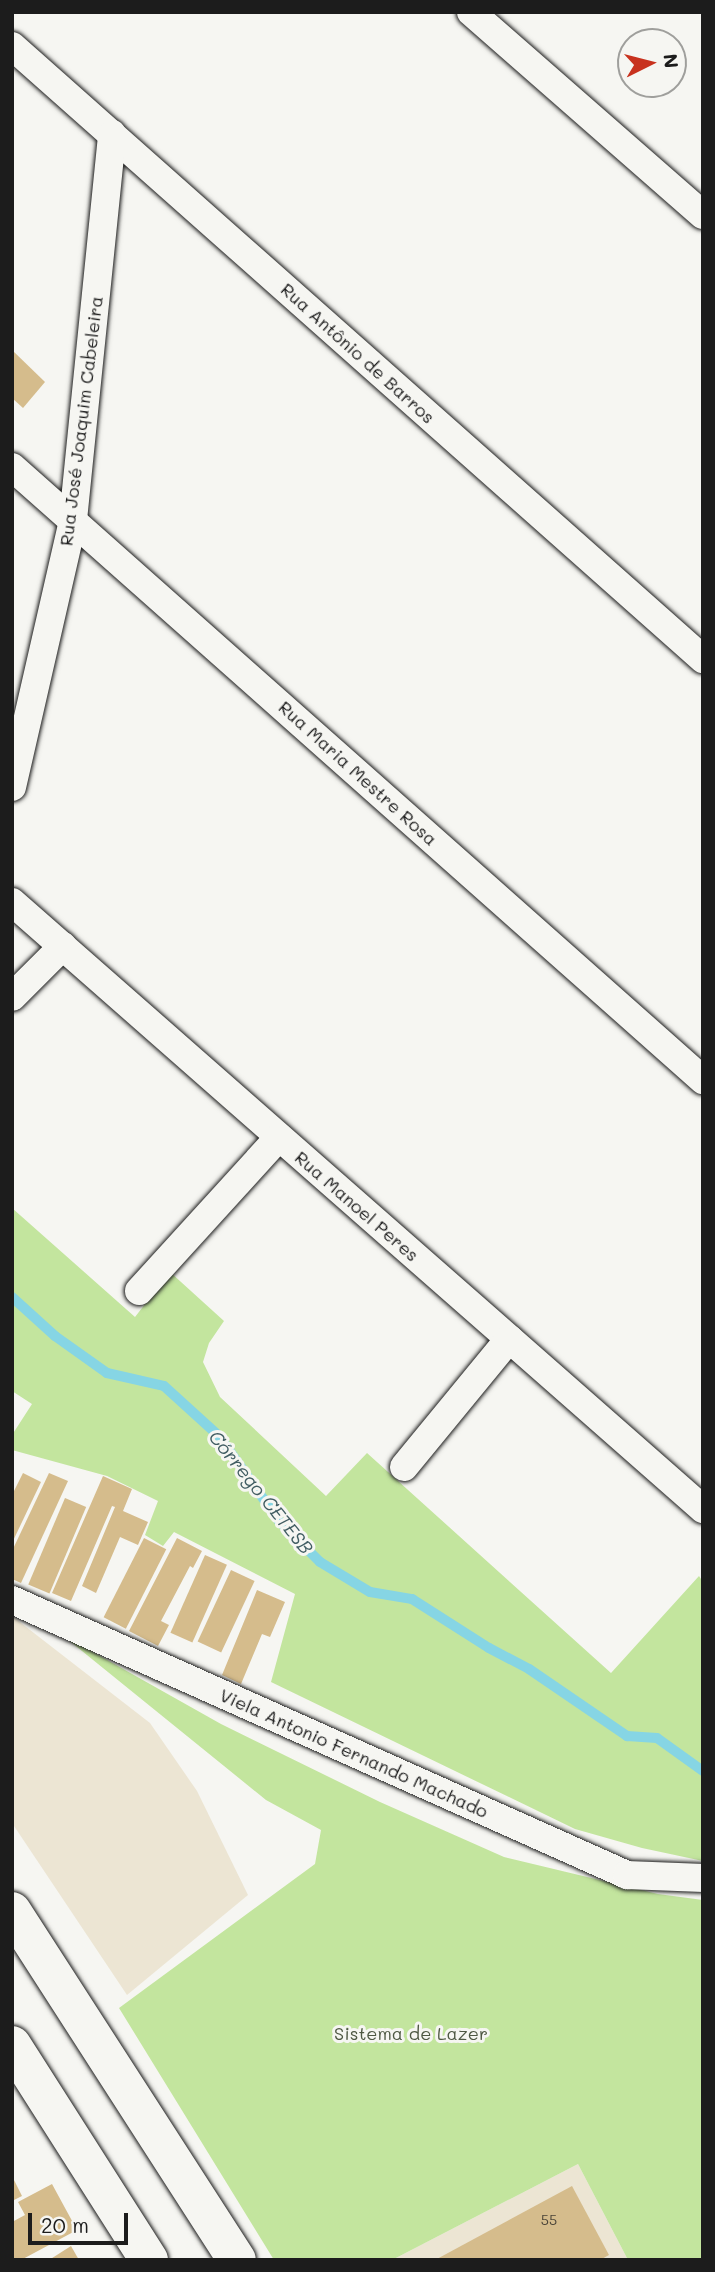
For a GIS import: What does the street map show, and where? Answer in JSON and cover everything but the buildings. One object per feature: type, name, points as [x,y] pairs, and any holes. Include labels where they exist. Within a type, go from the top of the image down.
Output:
[{"type":"main road","points":[[12,1912],[237,2260]]},
{"type":"main road","points":[[12,2045],[149,2260]]},
{"type":"street","points":[[471,12],[703,215]]},
{"type":"street","name":"Rua Antônio de Barros","points":[[12,46],[703,659]]},
{"type":"street","name":"Rua José Joaquim Cabeleira","points":[[12,786],[73,520],[112,134]]},
{"type":"street","name":"Rua Maria Mestre Rosa","points":[[12,467],[703,1080]]},
{"type":"street","name":"Rua Manoel Peres","points":[[12,902],[703,1509]]},
{"type":"street","points":[[12,997],[62,946]]},
{"type":"street","points":[[139,1291],[279,1137]]},
{"type":"street","points":[[404,1467],[509,1339]]},
{"type":"street","name":"Viela Antonio Fernando Machado","points":[[12,1600],[627,1875],[703,1878]]},
{"type":"shaded area","points":[[12,1616],[150,1723],[197,1791],[248,1895],[127,1995],[12,1823]]},
{"type":"shaded area","points":[[578,2164],[628,2260],[392,2260]]},
{"type":"green space","points":[[12,1208],[135,1317],[170,1272],[224,1321],[209,1343],[203,1362],[220,1397],[326,1496],[367,1453],[611,1673],[699,1576],[703,1582],[703,1861],[642,1848],[575,1829],[271,1682],[295,1594],[174,1532],[163,1546],[145,1535],[158,1501],[107,1476],[12,1450],[12,1435],[32,1404],[12,1391]]},
{"type":"green space","name":"Sistema de Lazer","points":[[61,1634],[221,1724],[380,1802],[504,1857],[658,1894],[703,1900],[703,2260],[628,2260],[578,2164],[392,2260],[274,2260],[119,2008],[315,1864],[321,1830],[266,1800]]},
{"type":"waterway","name":"Córrego CETESB","points":[[12,1297],[55,1336],[107,1373],[164,1386],[219,1436],[279,1521],[320,1562],[370,1592],[412,1599],[489,1648],[529,1669],[627,1736],[657,1738],[703,1771]]}]
